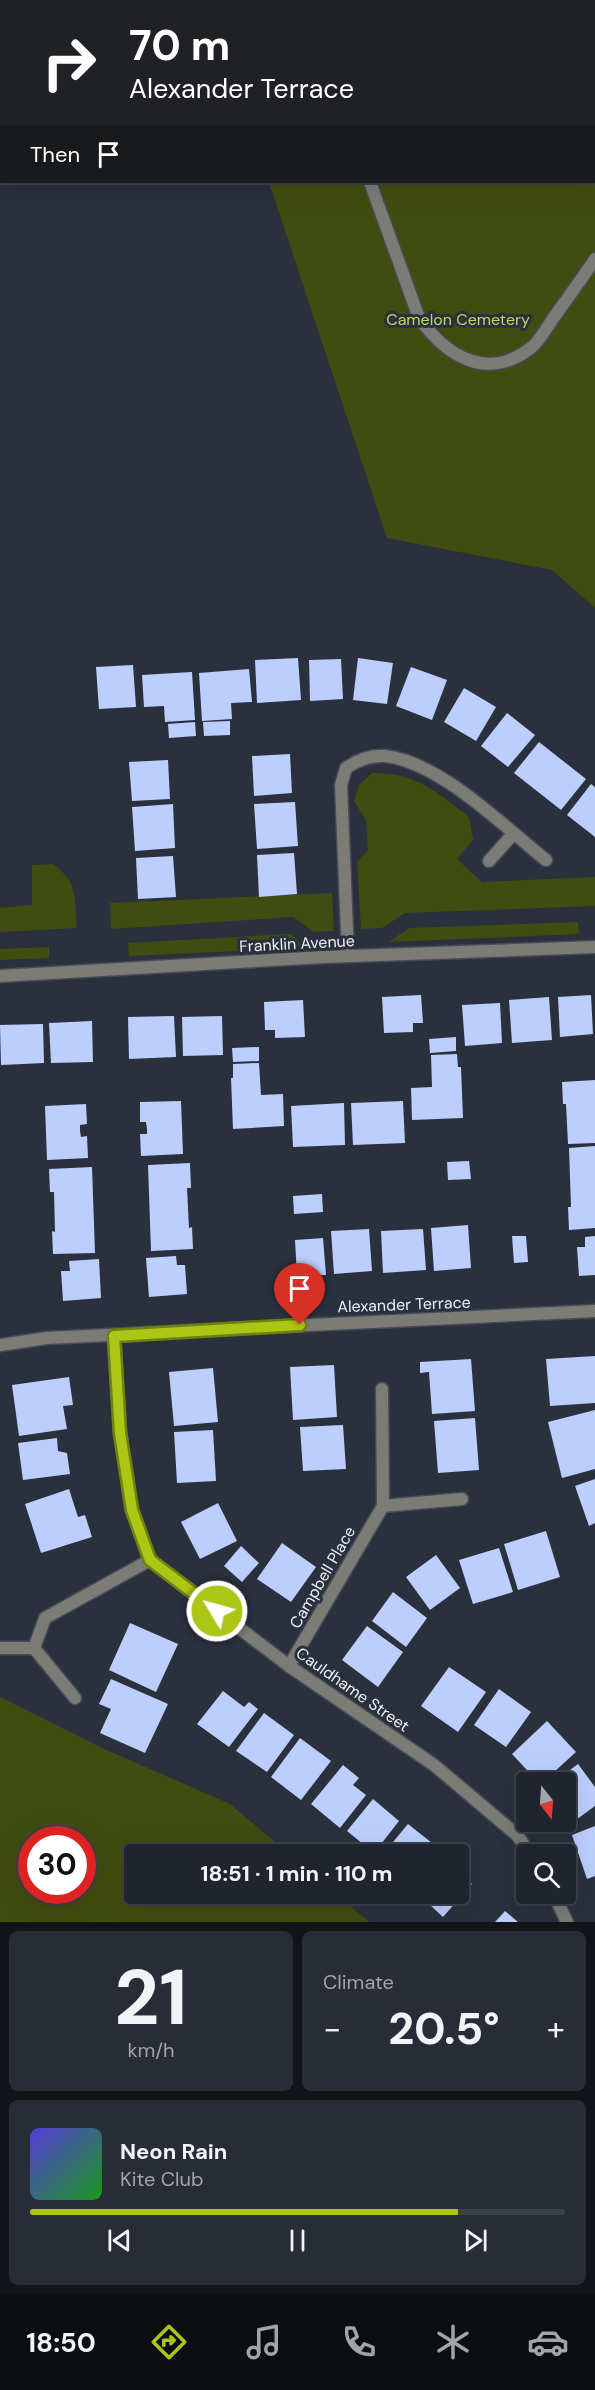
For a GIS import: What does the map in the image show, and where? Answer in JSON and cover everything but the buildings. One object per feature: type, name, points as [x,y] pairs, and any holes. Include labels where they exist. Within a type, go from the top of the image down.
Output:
[{"type":"street","points":[[370,183],[418,318],[429,333],[447,350],[465,360],[482,365],[500,362],[533,346],[595,259]]},
{"type":"street","points":[[348,956],[341,785],[346,768],[361,759],[383,756],[404,760],[444,778],[546,860]]},
{"type":"street","points":[[489,861],[513,834]]},
{"type":"street","name":"Franklin Avenue","points":[[0,976],[348,956],[595,946]]},
{"type":"street","name":"Alexander Terrace","points":[[0,1345],[46,1338],[595,1311]]},
{"type":"street","points":[[34,1648],[45,1618],[150,1560],[132,1510],[120,1433],[114,1336]]},
{"type":"street","points":[[382,1389],[383,1506],[462,1499]]},
{"type":"street","name":"Campbell Place","points":[[289,1666],[383,1506]]},
{"type":"street","name":"Cauldhame Street","points":[[150,1560],[289,1666],[434,1765],[517,1835],[523,1844]]},
{"type":"street","points":[[0,1648],[34,1648]]},
{"type":"street","points":[[34,1648],[75,1698]]},
{"type":"street","points":[[558,1904],[567,1922]]},
{"type":"green space","name":"Camelon Cemetery","points":[[269,183],[595,183],[595,608],[552,570],[387,538]]},
{"type":"green space","points":[[372,773],[401,776],[425,785],[469,817],[473,840],[457,859],[482,882],[595,877],[595,906],[405,913],[382,928],[361,929],[357,861],[368,850],[366,820],[354,801],[359,785]]},
{"type":"green space","points":[[53,864],[67,878],[74,892],[77,928],[0,932],[0,908],[32,905],[32,865]]},
{"type":"green space","points":[[332,893],[334,931],[314,932],[293,917],[111,929],[110,903]]},
{"type":"green space","points":[[578,922],[579,934],[389,942],[409,928]]},
{"type":"green space","points":[[290,934],[308,948],[129,956],[128,943]]},
{"type":"green space","points":[[49,947],[49,958],[0,960],[0,949]]},
{"type":"green space","points":[[0,1697],[100,1747],[230,1804],[277,1844],[124,1844],[124,1904],[348,1904],[369,1922],[0,1922]]},
{"type":"route","points":[[217,1611],[150,1560],[132,1510],[120,1433],[114,1336],[300,1325]]}]
